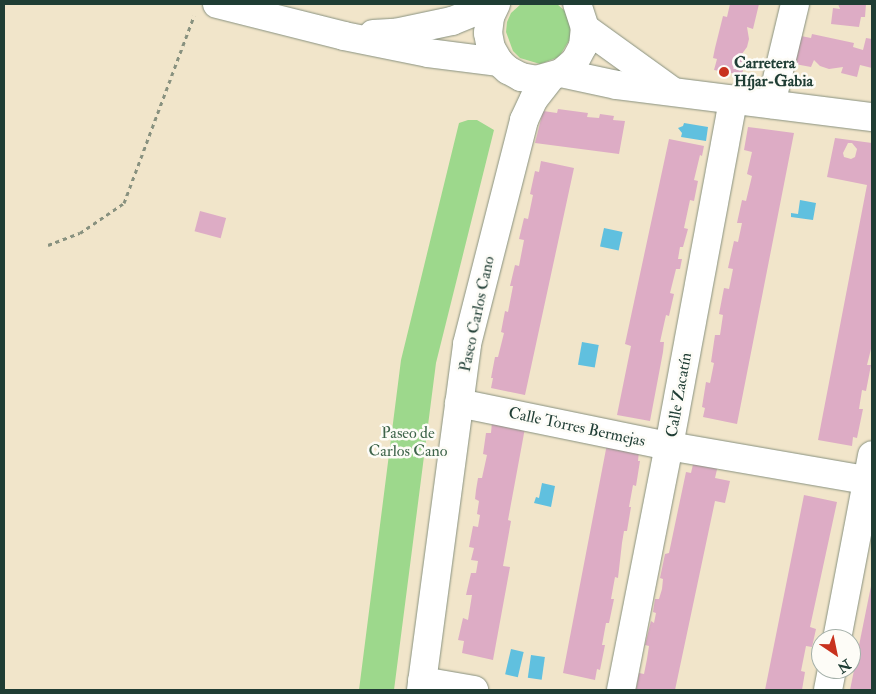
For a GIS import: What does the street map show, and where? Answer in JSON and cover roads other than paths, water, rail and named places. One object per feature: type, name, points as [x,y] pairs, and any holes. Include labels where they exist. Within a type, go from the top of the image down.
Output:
[{"type":"street","points":[[344,36],[395,33],[452,21],[495,4]]},
{"type":"street","name":"Paseo Carlos Cano","points":[[495,4],[490,17],[488,32],[490,48],[520,95],[524,120]]},
{"type":"street","points":[[771,104],[795,4]]},
{"type":"street","points":[[206,8],[428,53],[503,66],[528,78],[556,75],[617,85],[872,117]]},
{"type":"street","points":[[581,16],[672,91]]},
{"type":"street","name":"Paseo Carlos Cano","points":[[421,686],[467,344],[524,120],[534,100],[556,75],[575,61],[583,46],[581,16]]},
{"type":"street","name":"Calle Zacatín","points":[[621,690],[669,446],[733,100]]},
{"type":"street","name":"Calle Torres Bermejas","points":[[459,403],[669,446],[871,472]]},
{"type":"street","points":[[839,629],[871,472]]},
{"type":"street","points":[[421,686],[474,690]]},
{"type":"water","points":[[684,123],[708,127],[706,141],[681,137],[682,133],[678,128],[683,126]]},
{"type":"water","points":[[800,200],[816,203],[813,220],[791,217],[791,213],[798,214]]},
{"type":"water","points":[[604,228],[623,232],[619,251],[600,247]]},
{"type":"water","points":[[582,342],[599,345],[595,368],[578,365]]},
{"type":"water","points":[[542,483],[555,486],[551,507],[534,503],[536,497],[539,498]]},
{"type":"water","points":[[511,649],[524,652],[518,677],[505,674]]},
{"type":"water","points":[[531,655],[545,657],[542,680],[528,678]]},
{"type":"place","name":"Carretera Híjar-Gabia","points":[[724,72]]},
{"type":"park label","name":"Paseo de Carlos Cano","points":[[408,442]]}]
